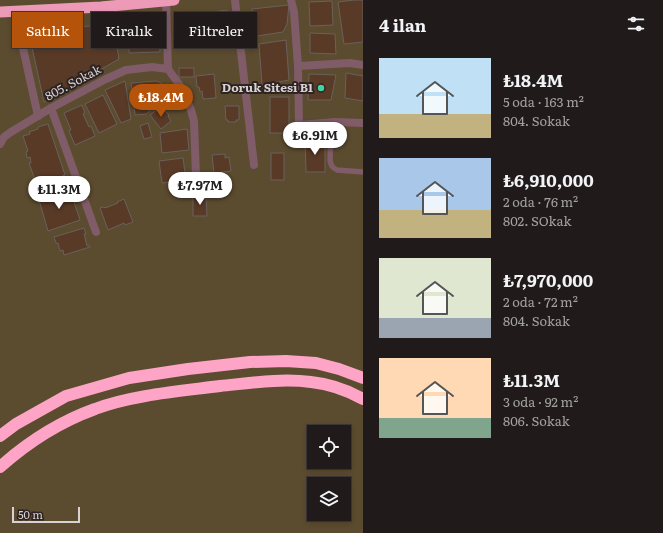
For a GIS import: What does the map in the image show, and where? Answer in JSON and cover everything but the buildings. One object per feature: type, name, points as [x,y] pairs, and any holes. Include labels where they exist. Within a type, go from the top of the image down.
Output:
[{"type":"highway","points":[[14,12],[101,7],[170,0]]},
{"type":"highway","points":[[0,12],[12,12]]},
{"type":"highway","points":[[0,436],[16,424],[66,396],[129,378],[250,362],[286,361],[316,364],[339,369],[363,378]]},
{"type":"highway","points":[[0,468],[30,442],[59,424],[97,408],[132,399],[189,390],[285,380],[311,381],[333,386],[350,392],[363,399]]},
{"type":"street","points":[[170,0],[168,69],[181,88],[191,110],[194,121],[196,176]]},
{"type":"street","points":[[235,0],[254,165]]},
{"type":"street","points":[[291,0],[294,12],[298,66],[299,125],[331,122],[363,123]]},
{"type":"street","points":[[22,48],[38,116]]},
{"type":"street","points":[[298,66],[350,63],[363,64]]},
{"type":"street","name":"805. Sokak","points":[[0,144],[4,137],[10,132],[106,79],[126,70],[152,67],[168,69]]},
{"type":"street","points":[[52,108],[96,232]]},
{"type":"lane","points":[[331,122],[330,160],[332,166],[337,170],[363,172]]},
{"type":"shaded area","points":[[0,0],[363,0],[363,533],[0,533]]},
{"type":"place","name":"Doruk Sitesi B1","points":[[321,88]]}]
